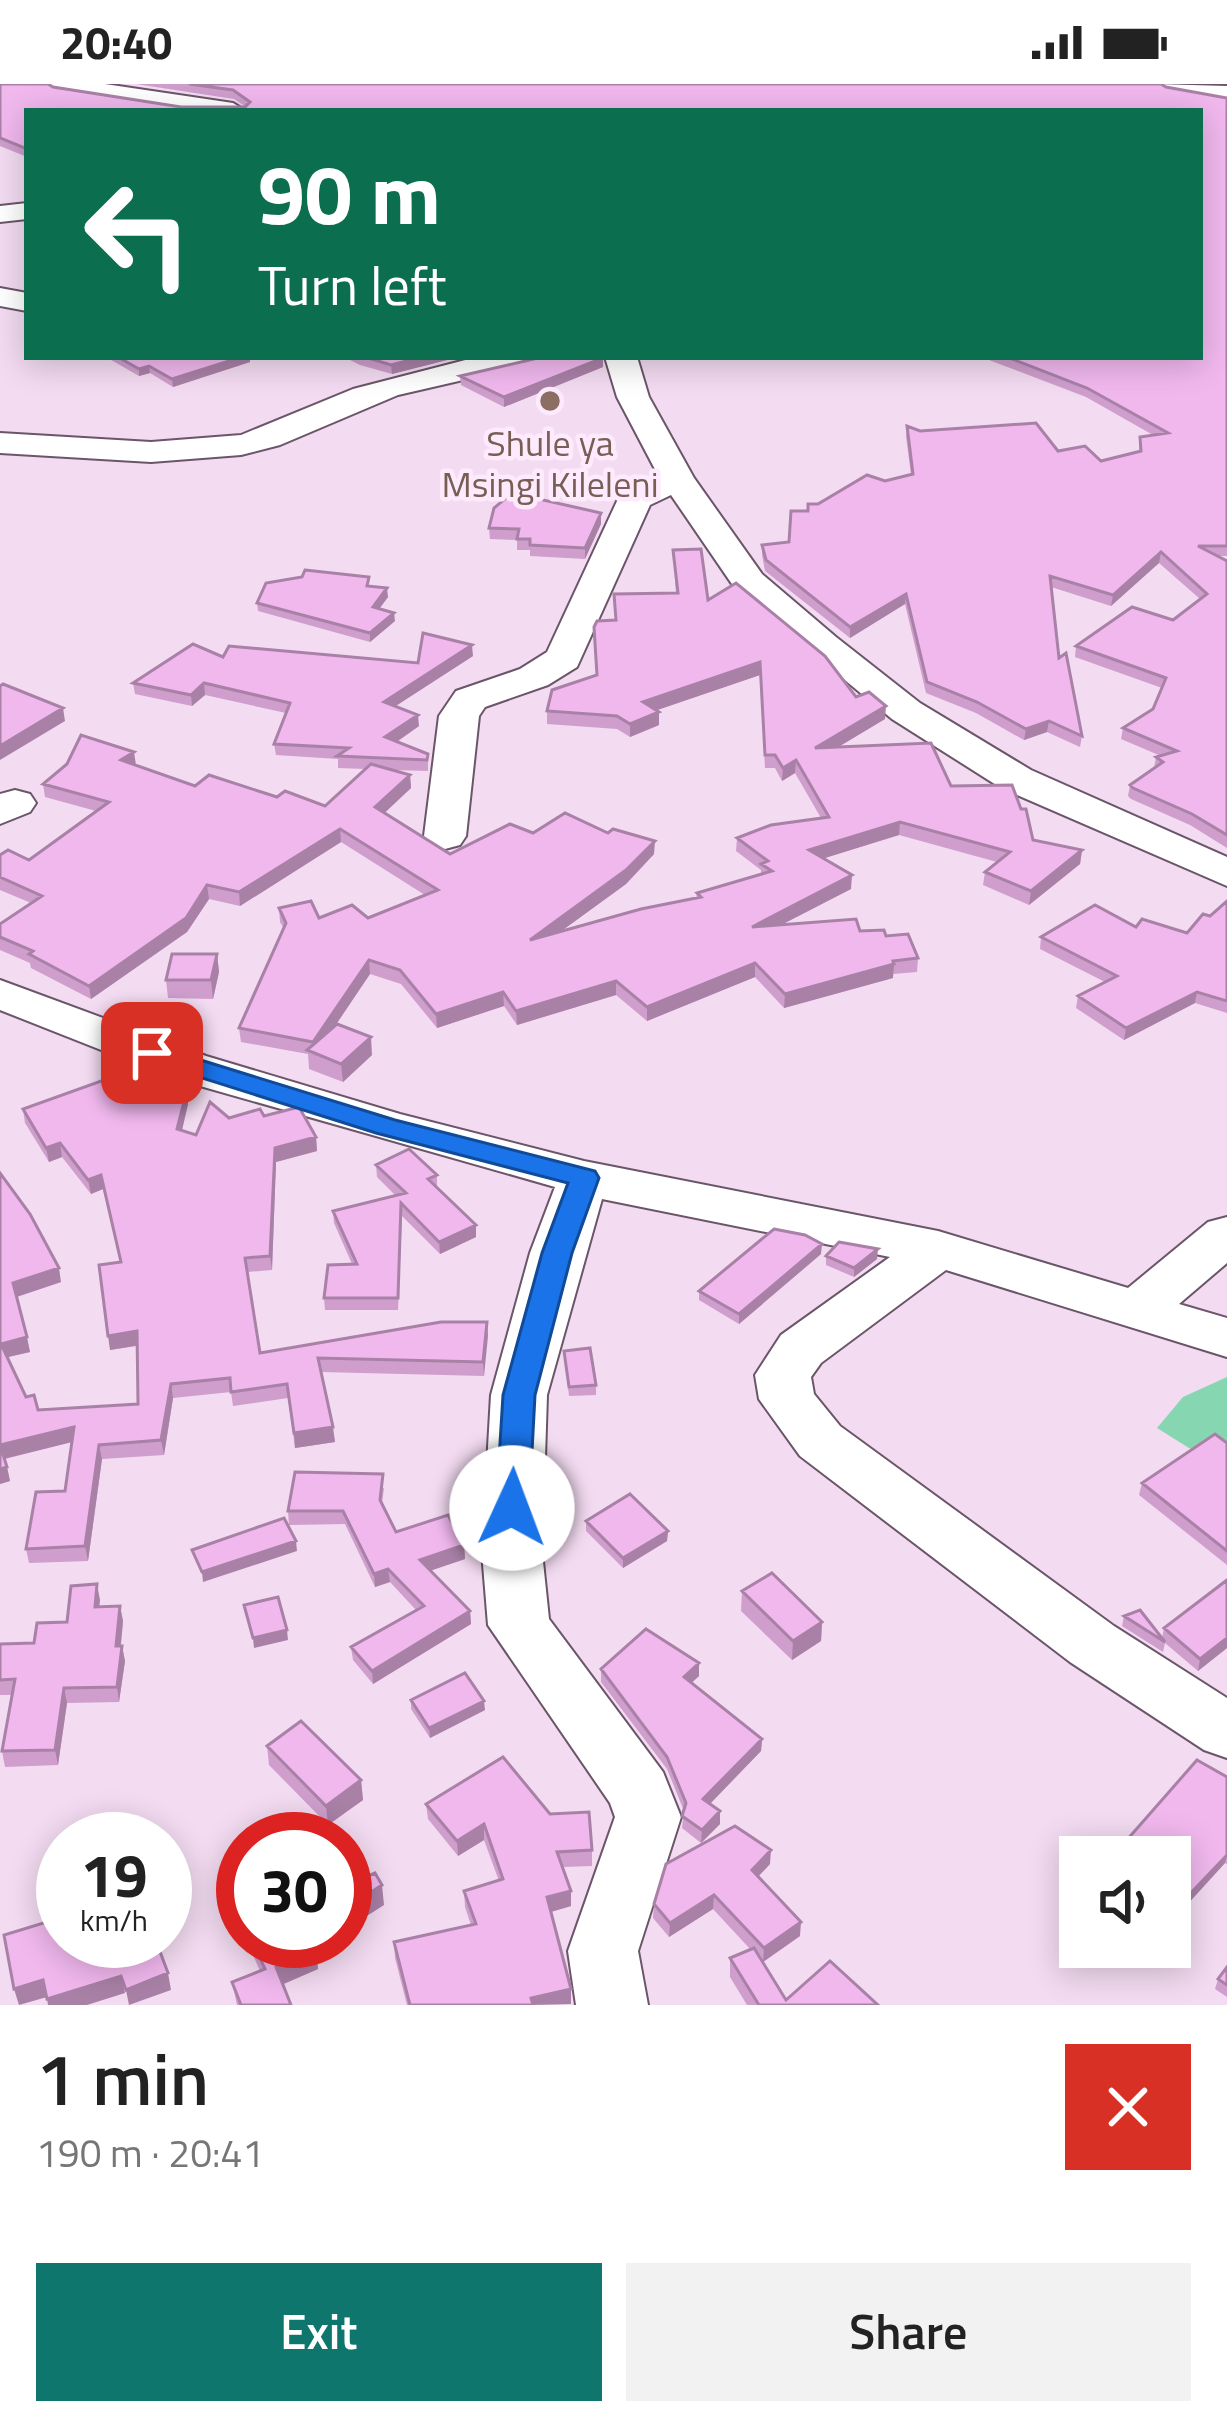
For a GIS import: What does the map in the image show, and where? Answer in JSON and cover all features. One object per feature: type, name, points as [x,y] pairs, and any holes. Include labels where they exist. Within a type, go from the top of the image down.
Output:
[{"type":"street","points":[[55,84],[213,108]]},
{"type":"street","points":[[1167,84],[1227,94]]},
{"type":"street","points":[[0,443],[141,449],[241,446],[414,381],[509,360]]},
{"type":"street","points":[[622,360],[633,397],[677,479],[749,582],[906,710],[1016,779],[1227,873]]},
{"type":"street","points":[[445,836],[459,716],[470,699],[534,677],[563,658],[635,499],[677,479]]},
{"type":"street","points":[[0,994],[189,1066],[386,1126],[584,1178],[938,1249],[1227,1338]]},
{"type":"street","points":[[584,1178],[557,1253],[519,1395],[512,1552],[519,1625],[640,1792],[648,1817],[603,1951],[613,2005]]},
{"type":"street","points":[[1139,1308],[1227,1235]]},
{"type":"street","points":[[938,1249],[801,1349],[783,1375],[787,1399],[820,1441],[915,1516],[1092,1643],[1227,1731]]},
{"type":"green space","points":[[1227,1377],[1227,1461],[1189,1448],[1157,1428],[1183,1397]]},
{"type":"building","points":[[0,84],[48,84],[181,107],[245,107],[250,102],[233,90],[189,84],[1161,84],[1227,98],[1227,546],[1198,546],[1227,561],[1227,835],[1130,785],[1163,762],[1156,757],[1177,751],[1123,728],[1153,709],[1166,678],[1076,646],[1132,607],[1173,620],[1207,594],[1161,552],[1113,595],[1050,576],[1059,658],[1066,653],[1082,736],[1049,721],[1026,729],[927,682],[906,594],[850,627],[766,560],[762,545],[789,542],[791,511],[808,511],[808,504],[818,504],[867,475],[885,481],[913,474],[907,426],[920,431],[1036,423],[1058,451],[1085,446],[1101,461],[1141,451],[1140,437],[1168,433],[1087,388],[1015,360],[1203,360],[1203,108],[24,108],[24,148],[0,138]]},
{"type":"building","points":[[123,360],[232,360],[172,379],[149,366],[139,369]]},
{"type":"building","points":[[530,360],[598,360],[504,397],[460,376]]},
{"type":"building","points":[[512,493],[601,513],[585,548],[530,545],[530,539],[517,539],[519,529],[489,528],[494,508]]},
{"type":"building","points":[[701,549],[708,600],[736,583],[825,656],[856,697],[869,692],[886,706],[815,748],[931,743],[951,786],[1012,785],[1021,809],[1026,809],[1033,840],[1082,850],[1031,891],[985,872],[1010,852],[900,822],[809,850],[852,875],[752,927],[856,919],[860,931],[908,934],[918,958],[893,961],[785,994],[755,963],[647,1007],[616,981],[516,1011],[503,992],[436,1014],[400,970],[369,960],[313,1042],[239,1028],[286,923],[279,908],[311,901],[319,918],[352,905],[368,918],[438,890],[340,829],[239,892],[207,885],[186,918],[89,986],[29,954],[33,951],[0,937],[0,924],[42,896],[0,877],[0,855],[8,850],[29,860],[109,802],[43,784],[67,764],[81,735],[134,752],[121,760],[195,786],[209,775],[277,797],[285,791],[325,806],[371,764],[410,775],[375,807],[450,854],[510,824],[533,833],[565,813],[608,833],[613,829],[655,841],[626,870],[530,940],[701,897],[697,893],[772,871],[761,864],[768,861],[737,838],[771,825],[829,817],[796,760],[783,768],[775,755],[765,755],[760,662],[643,702],[659,712],[630,724],[617,716],[547,711],[552,690],[597,675],[594,627],[597,621],[616,620],[614,594],[678,593],[673,550]]},
{"type":"building","points":[[305,570],[369,577],[367,586],[387,588],[373,607],[394,613],[370,633],[257,603],[266,583],[302,577]]},
{"type":"building","points":[[423,633],[472,645],[384,702],[418,715],[385,737],[428,754],[427,760],[337,756],[349,748],[274,744],[290,703],[204,683],[191,695],[133,683],[193,644],[223,657],[229,646],[418,663]]},
{"type":"building","points":[[3,684],[63,708],[0,746]]},
{"type":"building","points":[[1227,901],[1227,1001],[1197,992],[1126,1028],[1078,996],[1117,976],[1041,937],[1095,905],[1136,927],[1142,919],[1187,933],[1203,914],[1210,916]]},
{"type":"building","points":[[172,954],[217,954],[211,980],[166,980]]},
{"type":"building","points":[[337,1024],[371,1037],[341,1064],[307,1050]]},
{"type":"building","points":[[143,1066],[168,1099],[187,1090],[177,1129],[196,1135],[210,1102],[229,1118],[260,1109],[264,1116],[299,1107],[316,1137],[275,1148],[270,1256],[245,1258],[260,1353],[441,1322],[487,1322],[483,1362],[318,1358],[333,1427],[294,1433],[287,1384],[231,1392],[230,1378],[171,1384],[161,1440],[99,1445],[85,1546],[26,1549],[36,1492],[65,1491],[74,1427],[0,1445],[0,1173],[30,1214],[59,1268],[13,1283],[27,1337],[1,1344],[26,1397],[34,1395],[38,1410],[138,1404],[137,1331],[108,1336],[99,1265],[121,1262],[101,1175],[88,1180],[60,1143],[46,1148],[23,1109]]},
{"type":"building","points":[[409,1149],[437,1175],[428,1179],[476,1225],[439,1242],[401,1203],[398,1298],[324,1298],[328,1265],[357,1264],[333,1211],[406,1193],[376,1165]]},
{"type":"building","points":[[774,1229],[822,1244],[739,1314],[699,1291]]},
{"type":"building","points":[[839,1242],[878,1249],[854,1268],[826,1256]]},
{"type":"building","points":[[590,1348],[596,1385],[569,1387],[564,1351]]},
{"type":"building","points":[[1215,1434],[1227,1443],[1227,1551],[1142,1483]]},
{"type":"building","points":[[295,1472],[383,1474],[380,1500],[396,1532],[448,1515],[464,1545],[420,1560],[470,1611],[372,1671],[351,1647],[424,1606],[388,1569],[374,1574],[343,1511],[288,1511]]},
{"type":"building","points":[[630,1494],[668,1531],[623,1558],[586,1521]]},
{"type":"building","points":[[284,1518],[296,1541],[202,1572],[192,1550]]},
{"type":"building","points":[[772,1573],[822,1622],[793,1641],[742,1591]]},
{"type":"building","points":[[1227,1580],[1227,1638],[1200,1659],[1164,1628]]},
{"type":"building","points":[[97,1584],[95,1607],[120,1606],[117,1687],[64,1688],[55,1750],[2,1751],[15,1679],[0,1680],[0,1644],[34,1643],[37,1623],[67,1622],[71,1586]]},
{"type":"building","points":[[278,1597],[287,1630],[253,1638],[244,1605]]},
{"type":"building","points":[[1140,1610],[1165,1642],[1124,1616]]},
{"type":"building","points":[[646,1629],[699,1663],[684,1677],[762,1739],[703,1799],[720,1811],[702,1830],[682,1816],[686,1803],[667,1757],[601,1669]]},
{"type":"building","points":[[465,1673],[484,1701],[429,1728],[411,1700]]},
{"type":"building","points":[[301,1721],[361,1780],[326,1806],[267,1746]]},
{"type":"building","points":[[503,1757],[550,1814],[589,1812],[592,1850],[557,1852],[571,1891],[547,1897],[571,1989],[531,1998],[533,2005],[410,2005],[394,1942],[476,1924],[464,1891],[503,1879],[484,1824],[457,1841],[426,1804]]},
{"type":"building","points":[[1197,1760],[1227,1777],[1227,1855],[1191,1893],[1191,1836],[1130,1836]]},
{"type":"building","points":[[735,1826],[771,1850],[752,1870],[801,1922],[764,1948],[714,1895],[670,1923],[654,1904],[666,1864]]},
{"type":"building","points":[[372,1874],[382,1885],[372,1891]]},
{"type":"building","points":[[36,1925],[36,1968],[166,1968],[168,1973],[126,1990],[121,1976],[47,1999],[43,1980],[14,1989],[4,1935]]},
{"type":"building","points":[[754,1948],[786,2000],[830,1961],[878,2005],[759,2005],[730,1958]]},
{"type":"building","points":[[276,1968],[291,2005],[241,2005],[232,1982]]},
{"type":"place","name":"Shule ya Msingi Kileleni","points":[[550,401]]},
{"type":"route","points":[[152,1053],[386,1126],[584,1178],[557,1253],[519,1395],[512,1508]]}]
